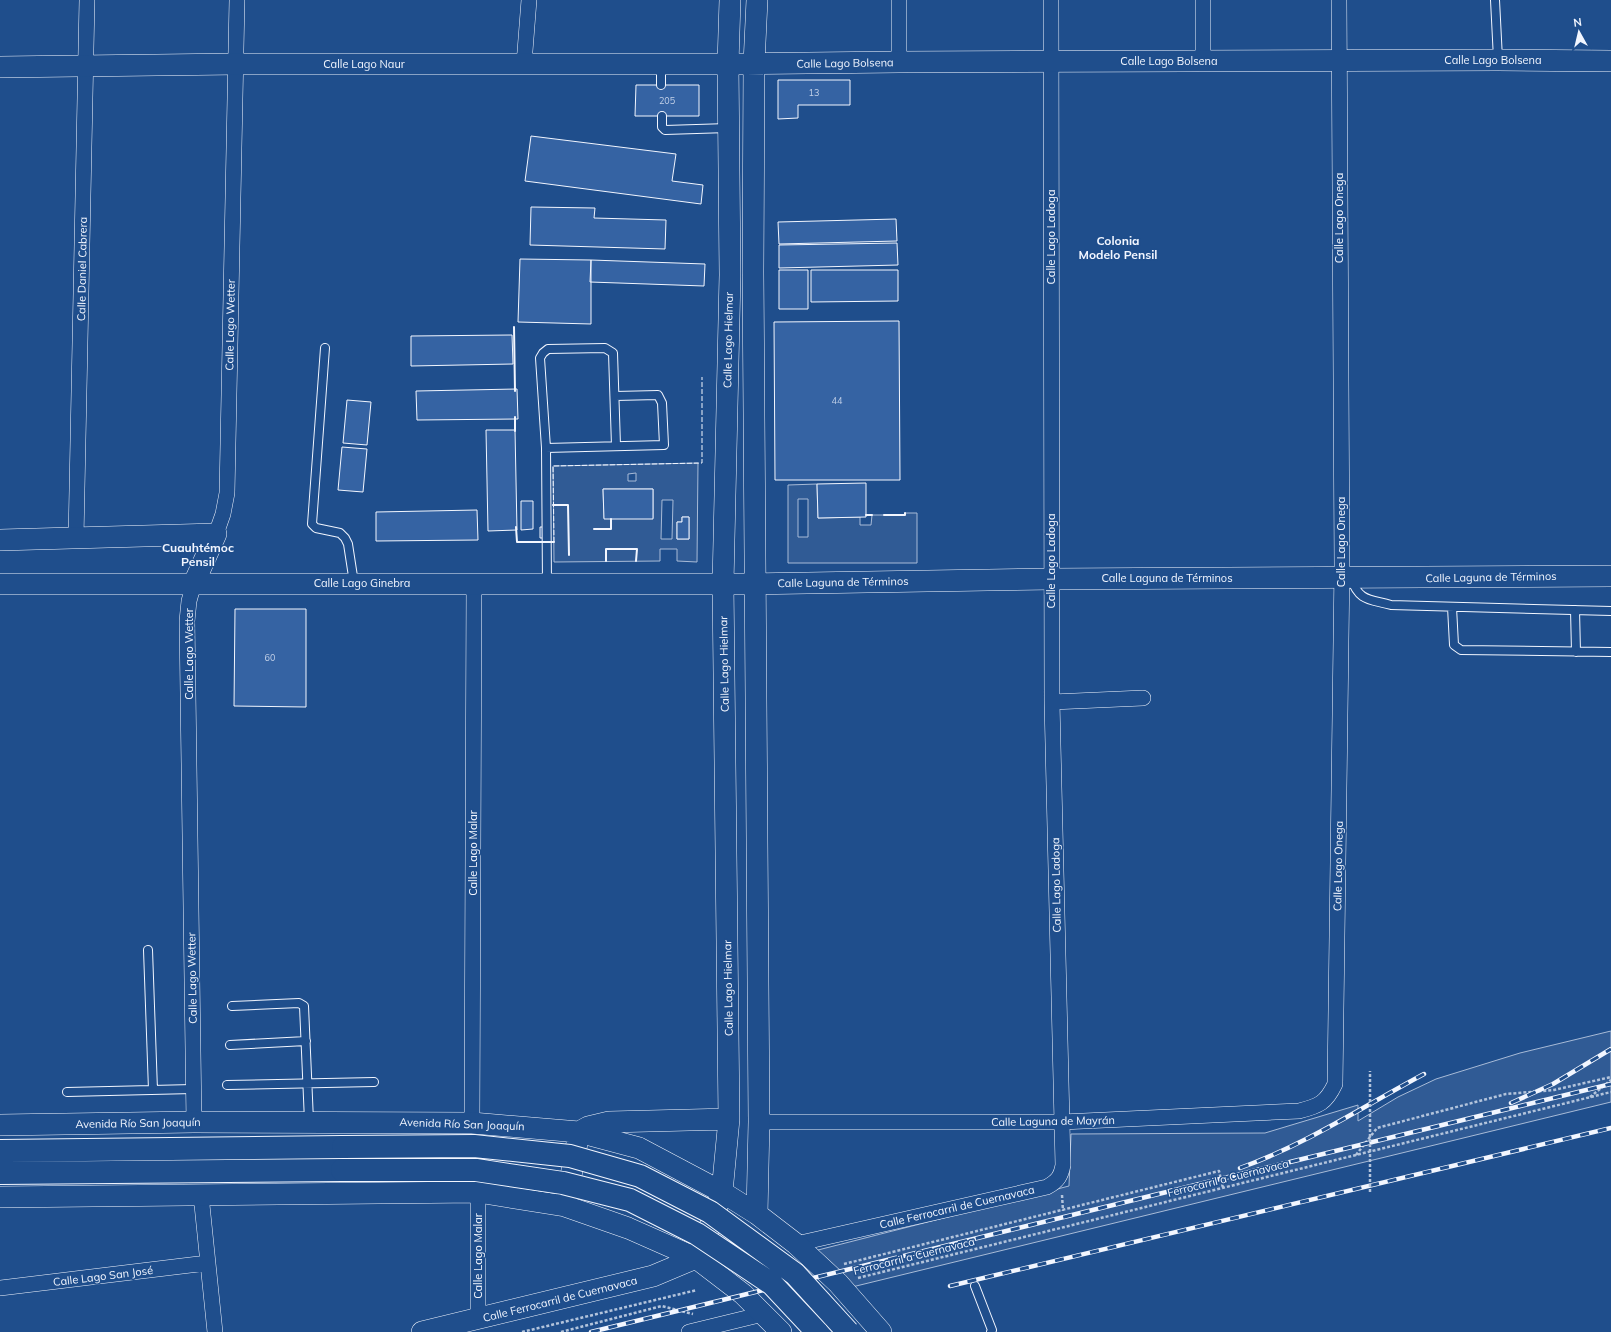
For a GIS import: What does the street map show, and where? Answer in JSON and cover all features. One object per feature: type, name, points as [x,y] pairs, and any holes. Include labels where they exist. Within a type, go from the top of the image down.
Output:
[{"type":"highway","points":[[0,1140],[44,1150]]},
{"type":"highway","name":"Avenida Río San Joaquín","points":[[0,1151],[474,1146],[570,1156],[640,1176],[710,1212],[795,1274],[848,1332]]},
{"type":"highway","points":[[0,1173],[476,1170],[563,1183],[630,1200],[697,1234],[772,1284],[817,1332]]},
{"type":"highway","points":[[0,1180],[33,1173]]},
{"type":"street","name":"Calle Daniel Cabrera","points":[[76,538],[87,0]]},
{"type":"street","name":"Calle Lago Wetter","points":[[194,1122],[187,620],[189,601],[194,583],[216,534],[223,514],[227,493],[237,0]]},
{"type":"street","points":[[524,64],[529,0]]},
{"type":"street","name":"Calle Lago Hielmar","points":[[696,1258],[709,1230],[722,1192],[729,1118],[724,584],[730,275],[728,64],[730,0]]},
{"type":"street","points":[[757,0],[754,64],[754,584],[759,1122],[757,1214]]},
{"type":"street","points":[[899,0],[899,62]]},
{"type":"street","name":"Calle Lago Ladoga","points":[[1051,0],[1050,579],[1062,1122]]},
{"type":"street","points":[[1203,0],[1203,61]]},
{"type":"street","name":"Calle Lago Onega","points":[[1335,1084],[1347,578],[1338,60],[1339,0]]},
{"type":"street","name":"Calle Lago Bolsena","points":[[728,64],[1338,60],[1611,61]]},
{"type":"street","name":"Calle Lago Naur","points":[[0,67],[235,64],[728,64]]},
{"type":"street","points":[[0,540],[216,534]]},
{"type":"street","name":"Calle Laguna de Términos","points":[[724,584],[1050,579],[1611,576]]},
{"type":"street","name":"Calle Lago Ginebra","points":[[0,584],[547,582],[724,584]]},
{"type":"street","name":"Calle Lago Malar","points":[[472,1122],[474,583]]},
{"type":"street","points":[[1052,702],[1143,698]]},
{"type":"street","name":"Calle Laguna de Mayrán","points":[[759,1122],[1062,1122],[1299,1112],[1317,1106],[1329,1098],[1335,1084]]},
{"type":"street","points":[[565,1206],[579,1132],[588,1127],[609,1122],[729,1118]]},
{"type":"street","name":"Avenida Río San Joaquín","points":[[0,1125],[194,1122],[472,1122],[579,1132],[639,1148],[722,1192],[757,1214],[796,1244],[841,1286],[881,1332]]},
{"type":"street","name":"Calle Ferrocarril de Cuernavaca","points":[[796,1244],[1047,1187],[1058,1179],[1064,1165],[1062,1122]]},
{"type":"street","points":[[0,1197],[478,1192],[565,1206],[628,1228],[696,1258],[743,1294],[781,1332]]},
{"type":"street","name":"Calle Lago Malar","points":[[478,1192],[478,1320]]},
{"type":"street","points":[[201,1195],[215,1332]]},
{"type":"street","name":"Calle Ferrocarril de Cuernavaca","points":[[422,1332],[478,1320],[653,1276],[696,1258]]},
{"type":"street","name":"Calle Lago San José","points":[[0,1288],[207,1263]]},
{"type":"street","points":[[689,1332],[763,1314]]},
{"type":"lane","points":[[1495,0],[1498,60]]},
{"type":"lane","points":[[661,63],[661,85]]},
{"type":"lane","points":[[662,116],[662,127],[665,130],[728,128]]},
{"type":"lane","points":[[325,348],[312,524],[316,528],[340,533],[345,538],[348,544],[354,583]]},
{"type":"lane","points":[[547,582],[546,448],[540,358],[542,353],[548,348],[605,348],[609,350],[614,358],[616,446]]},
{"type":"lane","points":[[546,448],[664,445],[662,403],[658,395],[615,396]]},
{"type":"lane","points":[[1347,578],[1358,594],[1362,597],[1391,605],[1611,611]]},
{"type":"lane","points":[[1452,607],[1454,645],[1461,650],[1611,652]]},
{"type":"lane","points":[[1575,610],[1576,652]]},
{"type":"lane","points":[[148,950],[153,1090]]},
{"type":"lane","points":[[232,1006],[302,1004],[304,1008],[306,1041],[309,1122]]},
{"type":"lane","points":[[230,1045],[306,1041]]},
{"type":"lane","points":[[227,1086],[374,1082]]},
{"type":"lane","points":[[67,1092],[193,1089]]},
{"type":"lane","points":[[975,1286],[992,1332]]},
{"type":"path","points":[[1370,1071],[1370,1192]]},
{"type":"path","points":[[1356,1155],[1377,1128],[1506,1094],[1554,1090],[1611,1077]]},
{"type":"path","points":[[1589,1098],[1611,1080]]},
{"type":"path","name":"Ferrocarril a Cuernavaca","points":[[857,1278],[1611,1092]]},
{"type":"path","points":[[837,1266],[1220,1171],[1223,1188]]},
{"type":"path","points":[[522,1332],[697,1290]]},
{"type":"path","points":[[561,1332],[662,1306],[700,1316]]},
{"type":"shaded area","points":[[698,463],[697,562],[677,561],[677,549],[660,549],[660,561],[554,562],[553,466]],"holes":[[[636,473],[636,481],[628,481],[628,474]],[[603,489],[653,489],[653,518],[604,518]],[[662,500],[673,500],[672,539],[661,539]],[[682,517],[689,517],[689,539],[677,539],[677,522],[682,522]]]},
{"type":"shaded area","points":[[817,484],[818,518],[860,517],[860,525],[871,525],[872,515],[904,515],[905,513],[917,513],[917,563],[788,563],[788,485]],"holes":[[[798,499],[808,499],[808,537],[798,537]]]},
{"type":"shaded area","points":[[1611,1031],[1611,1102],[852,1287],[818,1250],[1069,1186],[1071,1134],[1265,1133],[1358,1105],[1358,1121],[1398,1097],[1436,1079],[1520,1053]]},
{"type":"building","points":[[778,80],[850,80],[850,105],[798,105],[798,118],[778,119]]},
{"type":"building","points":[[636,85],[699,85],[699,116],[635,116]]},
{"type":"building","points":[[531,136],[676,154],[672,181],[703,185],[701,204],[525,181]]},
{"type":"building","points":[[531,207],[595,208],[594,218],[666,220],[665,249],[530,245]]},
{"type":"building","points":[[896,219],[897,241],[779,244],[778,222]]},
{"type":"building","points":[[897,243],[898,265],[779,268],[779,245]]},
{"type":"building","points":[[520,259],[591,260],[591,324],[518,322]]},
{"type":"building","points":[[591,260],[705,264],[704,286],[590,282]]},
{"type":"building","points":[[779,270],[808,270],[808,309],[779,309]]},
{"type":"building","points":[[811,270],[898,270],[898,301],[811,302]]},
{"type":"building","points":[[899,321],[900,480],[775,480],[774,322]]},
{"type":"building","points":[[512,335],[513,364],[411,366],[411,336]]},
{"type":"building","points":[[517,389],[518,419],[417,420],[416,391]]},
{"type":"building","points":[[347,400],[371,402],[367,445],[343,443]]},
{"type":"building","points":[[486,430],[515,430],[517,530],[488,531]]},
{"type":"building","points":[[342,447],[367,449],[363,492],[338,490]]},
{"type":"building","points":[[866,483],[866,517],[818,518],[817,484]]},
{"type":"building","points":[[603,489],[653,489],[653,519],[604,519]]},
{"type":"building","points":[[521,501],[533,501],[533,529],[521,530]]},
{"type":"building","points":[[477,510],[478,540],[376,541],[376,512]]},
{"type":"building","points":[[682,517],[689,517],[689,539],[677,539],[677,522],[682,522]]},
{"type":"building","points":[[540,527],[545,527],[545,538],[540,538]]},
{"type":"building","points":[[235,609],[306,609],[306,707],[234,706]]},
{"type":"railway","points":[[1511,1103],[1553,1084],[1611,1049]]},
{"type":"railway","points":[[1240,1168],[1264,1159],[1311,1137],[1424,1074]]},
{"type":"railway","points":[[591,1332],[1611,1084]]},
{"type":"railway","points":[[950,1286],[1611,1128]]},
{"type":"fence","points":[[554,542],[553,466],[702,463],[702,377]]},
{"type":"wall","points":[[514,327],[515,391]]},
{"type":"wall","points":[[515,417],[515,431]]},
{"type":"wall","points":[[553,505],[568,505],[569,555]]},
{"type":"wall","points":[[884,515],[905,515],[905,513]]},
{"type":"wall","points":[[866,515],[872,515]]},
{"type":"wall","points":[[594,529],[611,529],[611,519]]},
{"type":"wall","points":[[516,527],[517,542],[554,542]]},
{"type":"wall","points":[[606,561],[606,549],[637,549],[636,561]]},
{"type":"district","name":"Colonia Modelo Pensil","points":[[1118,248]]},
{"type":"district","name":"Cuauhtémoc Pensil","points":[[198,555]]}]
